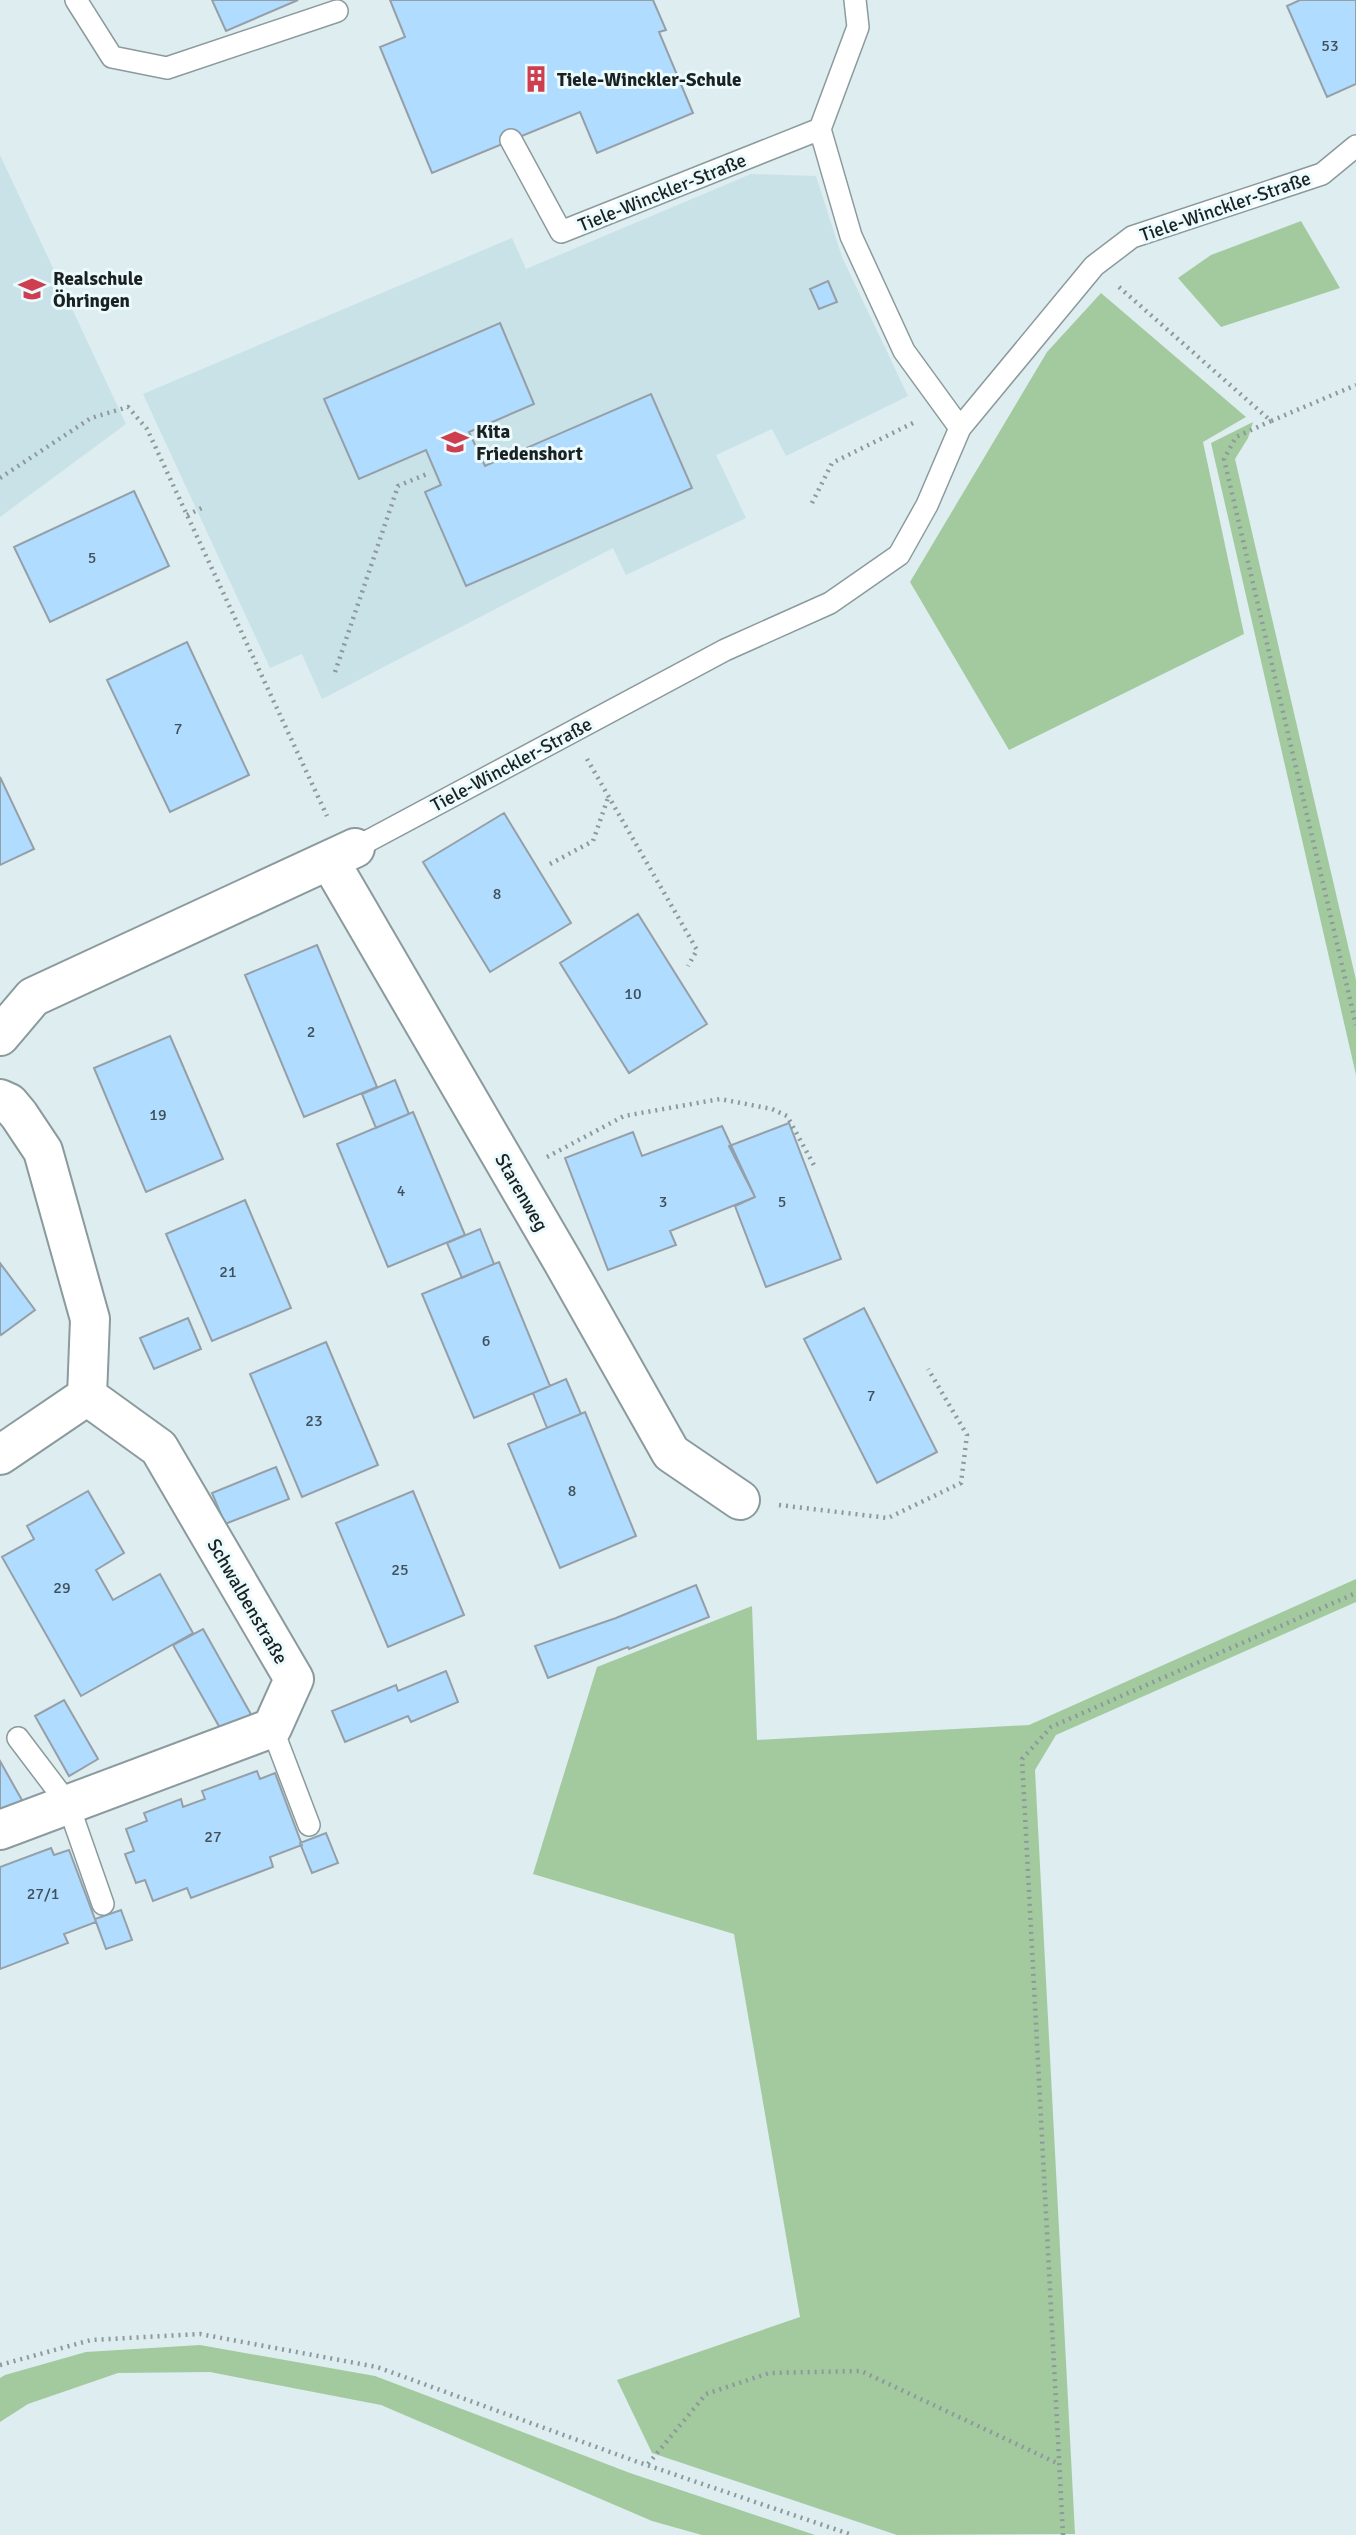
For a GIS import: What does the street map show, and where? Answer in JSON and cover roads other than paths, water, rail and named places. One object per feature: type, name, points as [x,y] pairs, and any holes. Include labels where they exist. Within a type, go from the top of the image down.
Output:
[{"type":"street","name":"Tiele-Winckler-Straße","points":[[0,1036],[33,997],[342,854]]},
{"type":"street","name":"Starenweg","points":[[342,854],[512,1176],[671,1453],[740,1500]]},
{"type":"street","points":[[0,1099],[9,1103],[19,1115],[43,1151],[90,1319],[87,1396],[0,1455]]},
{"type":"street","name":"Schwalbenstraße","points":[[87,1396],[159,1448],[294,1679],[272,1728]]},
{"type":"street","points":[[0,1830],[272,1728]]},
{"type":"lane","points":[[76,0],[112,57],[167,68],[337,11]]},
{"type":"lane","points":[[855,0],[858,27],[820,129],[850,236],[904,351],[960,428]]},
{"type":"lane","name":"Tiele-Winckler-Straße","points":[[511,140],[561,232],[820,129]]},
{"type":"lane","name":"Tiele-Winckler-Straße","points":[[342,854],[725,650],[830,603],[899,555],[927,505],[960,428],[1094,266],[1132,237],[1322,174],[1356,146]]},
{"type":"lane","points":[[272,1728],[309,1825]]},
{"type":"lane","points":[[18,1738],[68,1804],[103,1904]]},
{"type":"place","name":"Tiele-Winckler-Schule","points":[[536,79]]},
{"type":"place","name":"Realschule Öhringen","points":[[32,289]]},
{"type":"place","name":"Kita Friedenshort","points":[[455,442]]}]
